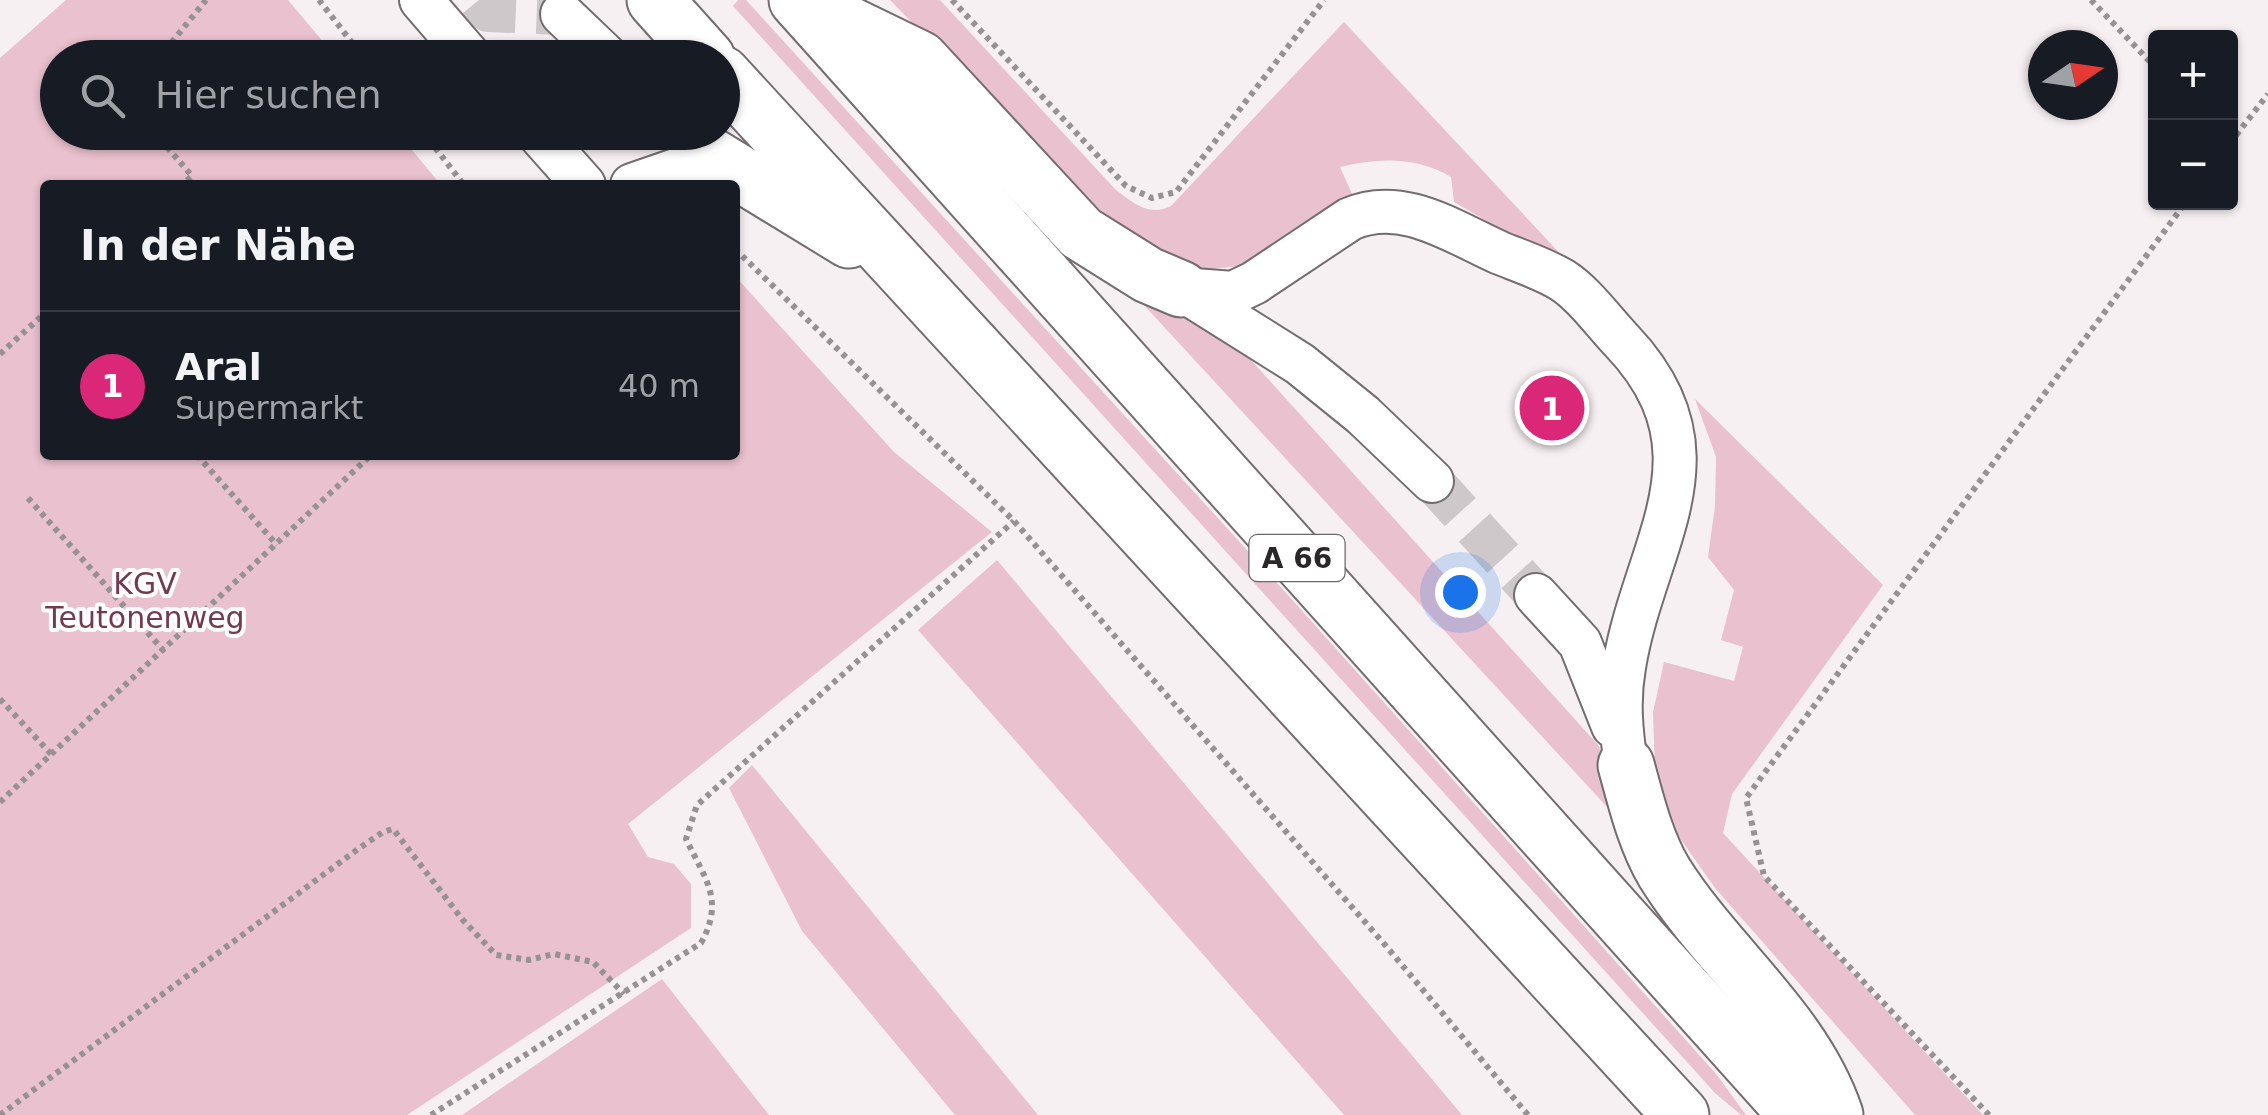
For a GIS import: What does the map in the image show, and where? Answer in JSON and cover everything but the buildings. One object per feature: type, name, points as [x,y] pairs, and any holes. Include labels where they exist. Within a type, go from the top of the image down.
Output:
[{"type":"highway","points":[[654,0],[691,40]]},
{"type":"highway","points":[[798,0],[920,59],[1080,233],[1148,275],[1182,289]]},
{"type":"highway","name":"A 66","points":[[798,0],[1797,1115]]},
{"type":"highway","points":[[740,94],[1681,1115]]},
{"type":"highway","points":[[708,150],[903,272]]},
{"type":"highway","points":[[1626,764],[1648,838],[1664,871],[1716,944],[1778,1015],[1826,1087],[1835,1115]]},
{"type":"lane","points":[[421,0],[455,40]]},
{"type":"lane","points":[[562,14],[589,40]]},
{"type":"lane","points":[[553,150],[580,180]]},
{"type":"lane","points":[[640,180],[692,150]]},
{"type":"lane","points":[[1182,289],[1233,293],[1350,219],[1367,212],[1409,212],[1564,281],[1641,361],[1660,390],[1676,458],[1674,492],[1624,662],[1618,710],[1626,764]]},
{"type":"lane","points":[[1182,289],[1300,364],[1364,415],[1432,480]]},
{"type":"lane","points":[[1536,595],[1580,643],[1626,764]]},
{"type":"path","points":[[173,40],[206,0]]},
{"type":"path","points":[[319,0],[350,40]]},
{"type":"path","points":[[952,0],[1126,186],[1152,198],[1176,192],[1324,0]]},
{"type":"path","points":[[2091,0],[2148,60]]},
{"type":"path","points":[[2238,133],[2268,94]]},
{"type":"path","points":[[170,150],[192,176],[188,180]]},
{"type":"path","points":[[437,150],[460,180]]},
{"type":"path","points":[[1989,1115],[1764,876],[1746,798],[2180,210]]},
{"type":"path","points":[[740,254],[1014,521],[1528,1115]]},
{"type":"path","points":[[0,354],[40,318]]},
{"type":"path","points":[[201,460],[277,545]]},
{"type":"path","points":[[0,802],[366,460]]},
{"type":"path","points":[[28,498],[164,650]]},
{"type":"path","points":[[431,1115],[701,943],[712,924],[715,900],[686,839],[697,805],[1014,521]]},
{"type":"path","points":[[0,699],[50,754]]},
{"type":"path","points":[[0,1115],[358,849],[393,829],[462,919],[496,955],[529,960],[554,954],[593,962],[624,994]]},
{"type":"green space","name":"KGV Teutonenweg","points":[[66,0],[288,0],[322,40],[40,40],[40,150],[412,150],[437,180],[40,180],[40,460],[740,460],[740,282],[894,452],[992,532],[628,824],[648,857],[674,864],[691,884],[691,928],[407,1115],[0,1115],[0,58]]},
{"type":"green space","points":[[738,0],[746,0],[1287,594],[1717,1075],[1746,1115],[1715,1093],[733,6]]},
{"type":"green space","points":[[890,0],[940,0],[1115,189],[1135,203],[1156,210],[1171,206],[1344,22],[1580,275],[1454,202],[1451,177],[1424,165],[1397,161],[1340,167],[1352,194],[1241,266],[1190,271],[1124,236],[1124,227],[1077,193]]},
{"type":"green space","points":[[1130,290],[1152,296],[1242,350],[1599,746],[1620,821]]},
{"type":"green space","points":[[1695,399],[1883,585],[1732,794],[1723,833],[1983,1115],[1915,1115],[1715,888],[1656,804],[1653,712],[1664,662],[1734,681],[1743,647],[1721,640],[1734,590],[1708,557],[1716,457]]},
{"type":"green space","points":[[997,560],[1462,1115],[1344,1115],[918,630]]},
{"type":"green space","points":[[752,765],[1038,1115],[955,1115],[802,931],[729,788]]},
{"type":"green space","points":[[662,979],[769,1115],[462,1115]]},
{"type":"tunnel","points":[[479,0],[488,11],[562,14]]},
{"type":"tunnel","points":[[1432,481],[1536,595]]},
{"type":"place","name":"Aral","points":[[1552,408]]}]
